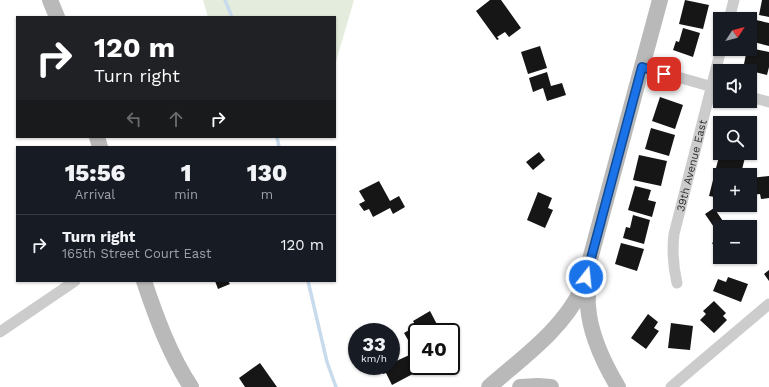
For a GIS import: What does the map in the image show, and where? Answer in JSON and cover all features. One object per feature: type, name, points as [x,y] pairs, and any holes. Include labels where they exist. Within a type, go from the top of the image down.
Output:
[{"type":"street","points":[[50,0],[57,16]]},
{"type":"street","points":[[489,387],[530,353],[551,333],[566,317],[582,289],[660,0]]},
{"type":"street","points":[[731,12],[734,0]]},
{"type":"street","points":[[642,67],[713,87]]},
{"type":"street","name":"39th Avenue East","points":[[677,283],[672,262],[674,234],[713,95]]},
{"type":"street","points":[[757,99],[769,102]]},
{"type":"street","points":[[589,265],[588,306],[592,332],[599,353],[618,387]]},
{"type":"street","points":[[0,332],[74,282]]},
{"type":"street","points":[[144,282],[158,321],[173,356],[181,373],[191,387]]},
{"type":"street","points":[[670,387],[769,304]]},
{"type":"street","points":[[520,387],[551,387]]},
{"type":"green space","points":[[203,0],[354,0],[336,62],[336,16],[208,16]]},
{"type":"building","points":[[490,0],[501,0],[521,28],[509,37],[505,32],[497,37],[499,39],[497,40],[476,11]]},
{"type":"building","points":[[685,0],[709,5],[703,29],[679,24]]},
{"type":"building","points":[[762,0],[769,0],[769,17],[759,15]]},
{"type":"building","points":[[757,20],[769,23],[769,46],[757,43]]},
{"type":"building","points":[[683,28],[700,33],[693,57],[673,50],[676,41],[679,42]]},
{"type":"building","points":[[540,46],[547,68],[528,74],[521,52]]},
{"type":"building","points":[[757,49],[769,52],[769,67],[767,75],[757,72],[757,64],[744,64],[746,56],[757,56]]},
{"type":"building","points":[[547,72],[551,86],[562,83],[566,95],[547,101],[543,88],[533,92],[529,78]]},
{"type":"building","points":[[660,97],[683,105],[675,129],[652,121]]},
{"type":"building","points":[[651,128],[675,135],[669,156],[645,149]]},
{"type":"building","points":[[539,152],[545,160],[533,170],[526,162]]},
{"type":"building","points":[[639,155],[667,161],[661,186],[633,180]]},
{"type":"building","points":[[718,160],[744,160],[742,168],[716,168]]},
{"type":"building","points":[[769,176],[769,198],[761,199],[760,194],[757,194],[757,177]]},
{"type":"building","points":[[713,180],[713,197],[709,196]]},
{"type":"building","points":[[379,181],[390,201],[399,196],[405,207],[393,214],[390,208],[373,217],[369,209],[364,211],[359,204],[365,201],[359,191]]},
{"type":"building","points":[[635,186],[651,190],[648,200],[656,202],[652,217],[628,210]]},
{"type":"building","points":[[538,192],[552,198],[548,208],[553,210],[545,228],[527,220]]},
{"type":"building","points":[[713,209],[713,212],[717,212],[722,220],[713,220],[713,226],[705,214]]},
{"type":"building","points":[[633,215],[650,220],[644,244],[623,238],[626,227],[630,228]]},
{"type":"building","points":[[621,243],[644,249],[637,271],[615,264]]},
{"type":"building","points":[[769,270],[769,281],[764,274]]},
{"type":"building","points":[[728,277],[748,284],[741,302],[713,291],[718,279],[726,282]]},
{"type":"building","points":[[215,282],[229,282],[230,284],[218,289]]},
{"type":"building","points":[[714,301],[726,313],[723,316],[727,320],[714,333],[700,320],[706,314],[703,311]]},
{"type":"building","points":[[430,311],[436,323],[414,323],[413,321]]},
{"type":"building","points":[[648,314],[658,322],[654,328],[659,331],[646,349],[631,338]]},
{"type":"building","points":[[671,323],[693,326],[690,350],[668,348]]},
{"type":"building","points":[[408,331],[408,340],[404,333]]},
{"type":"building","points":[[408,356],[408,375],[411,375],[392,385],[387,375],[400,375],[400,359]]},
{"type":"building","points":[[260,363],[277,387],[245,387],[239,378]]},
{"type":"waterway","points":[[225,0],[232,16]]},
{"type":"waterway","points":[[277,138],[279,146]]},
{"type":"waterway","points":[[308,282],[327,362],[336,387]]},
{"type":"route","points":[[586,277],[642,67],[664,74]]}]
